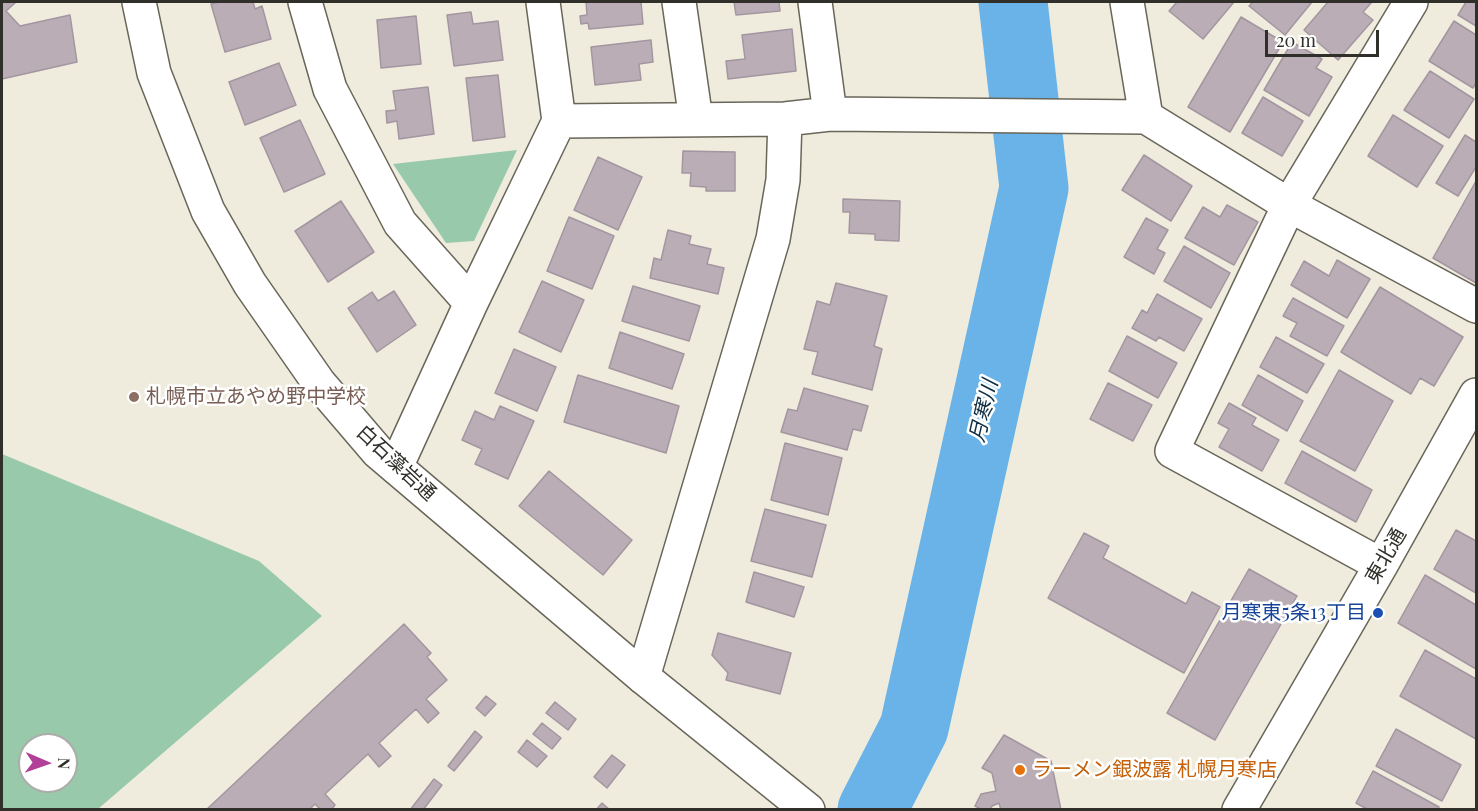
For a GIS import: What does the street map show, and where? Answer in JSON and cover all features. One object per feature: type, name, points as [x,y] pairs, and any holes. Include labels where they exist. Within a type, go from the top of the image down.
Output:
[{"type":"street","name":"白石藻岩通","points":[[139,2],[154,73],[208,211],[250,284],[319,383],[378,452],[643,677],[803,806]]},
{"type":"street","points":[[305,2],[330,89],[400,223],[471,303]]},
{"type":"street","points":[[396,467],[471,303],[559,121],[543,2]]},
{"type":"street","points":[[679,2],[696,120]]},
{"type":"street","points":[[815,2],[830,114]]},
{"type":"street","points":[[1127,2],[1146,117]]},
{"type":"street","points":[[1381,565],[1172,452],[1289,205],[1411,2]]},
{"type":"street","points":[[559,121],[785,118],[830,114],[1146,117],[1289,205],[1476,306]]},
{"type":"street","points":[[643,677],[773,238],[783,180],[785,118]]},
{"type":"street","name":"東北通","points":[[1239,810],[1381,565],[1476,395]]},
{"type":"green space","points":[[517,150],[474,241],[446,243],[393,164]]},
{"type":"green space","points":[[2,454],[259,561],[322,616],[98,809],[2,809]]},
{"type":"building","points":[[2,2],[16,2],[6,11],[20,26],[70,15],[77,62],[2,79]]},
{"type":"building","points":[[253,2],[255,9],[262,6],[271,39],[225,52],[211,4]]},
{"type":"building","points":[[586,2],[641,2],[643,24],[589,29],[588,23],[581,24],[580,16],[587,15]]},
{"type":"building","points":[[734,2],[779,2],[780,11],[736,15]]},
{"type":"building","points":[[1177,2],[1234,2],[1203,39],[1169,11]]},
{"type":"building","points":[[1253,2],[1312,2],[1285,35],[1249,6]]},
{"type":"building","points":[[1328,2],[1372,2],[1363,12],[1373,20],[1338,60],[1304,30]]},
{"type":"building","points":[[1466,2],[1476,2],[1476,26],[1458,15]]},
{"type":"building","points":[[471,12],[473,24],[498,21],[503,60],[454,66],[447,15]]},
{"type":"building","points":[[416,16],[421,64],[381,68],[377,20]]},
{"type":"building","points":[[1241,17],[1283,42],[1230,132],[1188,107]]},
{"type":"building","points":[[1454,21],[1476,35],[1476,83],[1473,88],[1429,61]]},
{"type":"building","points":[[792,29],[796,71],[728,79],[726,61],[745,59],[742,35]]},
{"type":"building","points":[[651,40],[653,62],[639,64],[641,80],[595,85],[591,47]]},
{"type":"building","points":[[1292,42],[1322,59],[1316,68],[1332,77],[1309,116],[1264,90]]},
{"type":"building","points":[[279,63],[296,105],[245,125],[229,82]]},
{"type":"building","points":[[1430,71],[1474,99],[1449,138],[1404,110]]},
{"type":"building","points":[[498,75],[505,137],[473,141],[466,78]]},
{"type":"building","points":[[428,87],[434,134],[399,139],[397,121],[387,123],[386,111],[396,110],[393,91]]},
{"type":"building","points":[[1263,97],[1303,121],[1282,156],[1242,133]]},
{"type":"building","points":[[1393,115],[1443,146],[1417,187],[1368,156]]},
{"type":"building","points":[[300,120],[325,174],[284,192],[260,138]]},
{"type":"building","points":[[1465,135],[1476,142],[1476,167],[1458,196],[1436,183]]},
{"type":"building","points":[[683,151],[735,152],[735,191],[706,191],[706,187],[690,186],[691,173],[682,173]]},
{"type":"building","points":[[1144,155],[1192,186],[1171,221],[1122,190]]},
{"type":"building","points":[[598,157],[642,177],[618,230],[574,210]]},
{"type":"building","points":[[1476,181],[1476,283],[1433,258]]},
{"type":"building","points":[[843,199],[900,201],[899,241],[875,240],[875,234],[849,233],[850,212],[843,212]]},
{"type":"building","points":[[341,201],[374,252],[328,282],[295,231]]},
{"type":"building","points":[[1227,205],[1258,222],[1234,265],[1185,238],[1203,207],[1220,217]]},
{"type":"building","points":[[569,217],[614,236],[592,289],[547,271]]},
{"type":"building","points":[[1146,218],[1168,230],[1157,249],[1165,253],[1154,274],[1124,257]]},
{"type":"building","points":[[668,230],[691,236],[689,244],[711,249],[707,264],[724,268],[718,294],[650,278],[654,258],[661,260]]},
{"type":"building","points":[[1184,246],[1230,273],[1211,308],[1164,281]]},
{"type":"building","points":[[1337,260],[1370,279],[1347,318],[1291,285],[1304,261],[1329,276]]},
{"type":"building","points":[[542,281],[584,300],[561,352],[519,332]]},
{"type":"building","points":[[836,283],[887,296],[874,346],[882,349],[872,390],[812,374],[818,352],[804,349],[817,301],[830,305]]},
{"type":"building","points":[[633,286],[700,306],[689,341],[622,321]]},
{"type":"building","points":[[1380,287],[1463,337],[1434,386],[1420,378],[1411,394],[1341,352]]},
{"type":"building","points":[[394,291],[416,325],[377,352],[348,308],[372,292],[378,301]]},
{"type":"building","points":[[1157,294],[1202,319],[1184,351],[1159,337],[1156,341],[1132,328],[1142,310],[1147,313]]},
{"type":"building","points":[[1293,298],[1344,326],[1327,356],[1290,336],[1297,323],[1283,316]]},
{"type":"building","points":[[620,332],[684,354],[672,389],[609,368]]},
{"type":"building","points":[[1127,336],[1177,363],[1158,398],[1109,371]]},
{"type":"building","points":[[1276,337],[1324,364],[1307,393],[1260,367]]},
{"type":"building","points":[[514,349],[556,367],[537,411],[495,393]]},
{"type":"building","points":[[1339,370],[1393,401],[1355,471],[1300,441]]},
{"type":"building","points":[[578,375],[679,406],[666,453],[564,422]]},
{"type":"building","points":[[1258,375],[1303,401],[1287,431],[1242,405]]},
{"type":"building","points":[[1108,383],[1152,405],[1133,441],[1090,419]]},
{"type":"building","points":[[804,388],[868,406],[861,431],[853,429],[847,450],[781,432],[788,409],[797,411]]},
{"type":"building","points":[[1229,403],[1256,418],[1252,425],[1279,440],[1262,471],[1219,447],[1229,429],[1218,423]]},
{"type":"building","points":[[500,406],[534,421],[508,479],[475,464],[482,449],[462,440],[475,411],[494,420]]},
{"type":"building","points":[[785,443],[842,458],[828,515],[771,500]]},
{"type":"building","points":[[1302,451],[1372,490],[1356,522],[1285,483]]},
{"type":"building","points":[[549,471],[632,540],[603,575],[519,506]]},
{"type":"building","points":[[765,509],[826,525],[812,577],[751,561]]},
{"type":"building","points":[[1456,530],[1476,541],[1476,593],[1434,569]]},
{"type":"building","points":[[1084,533],[1109,546],[1103,558],[1186,604],[1192,592],[1220,607],[1184,673],[1048,598]]},
{"type":"building","points":[[1249,569],[1297,596],[1215,740],[1167,713]]},
{"type":"building","points":[[754,572],[804,587],[794,617],[746,602]]},
{"type":"building","points":[[1425,575],[1476,605],[1476,669],[1398,623]]},
{"type":"building","points":[[404,624],[431,653],[427,657],[447,680],[426,699],[439,713],[428,723],[416,709],[379,743],[391,756],[379,767],[368,754],[325,794],[335,805],[331,810],[321,810],[315,804],[309,810],[206,810]]},
{"type":"building","points":[[718,633],[791,653],[780,694],[726,680],[728,673],[712,655]]},
{"type":"building","points":[[1425,650],[1476,679],[1476,739],[1400,696]]},
{"type":"building","points":[[486,696],[496,704],[485,716],[476,708]]},
{"type":"building","points":[[555,702],[576,719],[568,730],[546,713]]},
{"type":"building","points":[[542,723],[561,738],[552,749],[533,734]]},
{"type":"building","points":[[1396,729],[1461,765],[1442,801],[1376,766]]},
{"type":"building","points":[[475,731],[482,737],[454,771],[448,766]]},
{"type":"building","name":"ラーメン銀波露 札幌月寒店","points":[[1004,735],[1051,761],[1061,810],[1001,810],[999,803],[992,806],[990,810],[983,810],[975,806],[981,794],[996,791],[992,773],[982,768]]},
{"type":"building","points":[[527,740],[547,756],[537,767],[518,752]]},
{"type":"building","points":[[612,755],[625,765],[607,788],[594,777]]},
{"type":"building","points":[[1373,771],[1439,807],[1438,810],[1369,810],[1356,803]]},
{"type":"building","points":[[434,779],[442,785],[423,810],[410,810]]},
{"type":"building","points":[[602,803],[610,810],[596,810]]},
{"type":"waterway","name":"月寒川","points":[[872,810],[914,728],[1034,188],[1013,2]]},
{"type":"place","name":"札幌市立あやめ野中学校","points":[[134,397]]},
{"type":"place","name":"月寒東5条13丁目","points":[[1378,613]]},
{"type":"place","name":"ラーメン銀波露 札幌月寒店","points":[[1020,770]]}]
